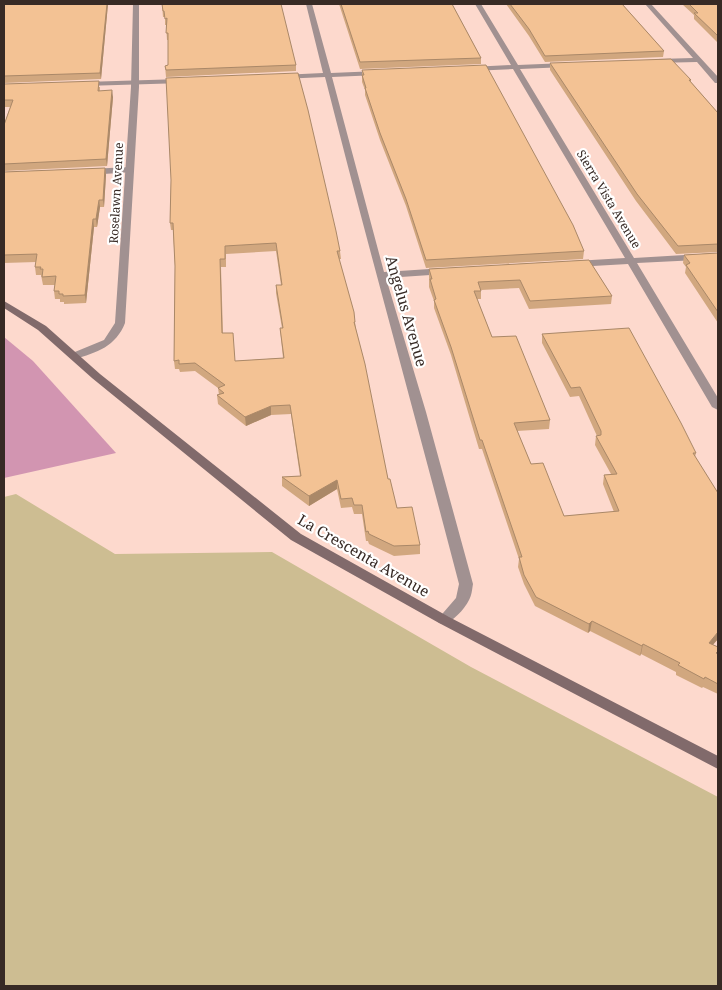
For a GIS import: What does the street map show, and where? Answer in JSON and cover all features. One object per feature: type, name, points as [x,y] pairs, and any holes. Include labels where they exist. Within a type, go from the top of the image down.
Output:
[{"type":"main road","name":"La Crescenta Avenue","points":[[4,304],[42,328],[296,537],[444,620],[718,763]]},
{"type":"street","name":"Roselawn Avenue","points":[[74,356],[105,345],[112,340],[120,323],[135,83],[136,4]]},
{"type":"street","name":"Angelus Avenue","points":[[310,4],[380,275],[426,431],[466,584],[463,599],[444,620]]},
{"type":"street","name":"Sierra Vista Avenue","points":[[478,4],[718,406]]},
{"type":"street","points":[[648,4],[718,81]]},
{"type":"street","points":[[645,62],[698,60]]},
{"type":"street","points":[[464,69],[576,65]]},
{"type":"street","points":[[268,78],[388,72]]},
{"type":"street","points":[[72,85],[189,80]]},
{"type":"street","points":[[83,172],[130,170]]},
{"type":"street","points":[[561,265],[718,256]]},
{"type":"street","points":[[380,275],[454,271]]},
{"type":"shaded area","points":[[4,337],[33,361],[116,453],[4,478]]},
{"type":"shaded area","points":[[16,494],[115,554],[272,552],[471,667],[718,797],[718,986],[4,986],[4,497]]},
{"type":"building","points":[[4,4],[107,4],[100,73],[4,76]]},
{"type":"building","points":[[162,4],[281,4],[296,65],[166,70],[165,66],[168,65],[168,33],[166,33],[167,18],[165,19]]},
{"type":"building","points":[[341,4],[452,4],[481,58],[360,62]]},
{"type":"building","points":[[510,4],[622,4],[664,51],[545,56],[529,29]]},
{"type":"building","points":[[689,4],[718,4],[718,36],[694,13],[698,13]]},
{"type":"building","points":[[671,59],[718,113],[718,244],[678,246],[637,194],[550,63]]},
{"type":"building","points":[[486,65],[573,225],[584,251],[426,260],[406,199],[380,133],[365,88],[362,70]]},
{"type":"building","points":[[298,73],[336,231],[340,251],[337,251],[354,312],[354,322],[365,364],[388,479],[390,479],[397,508],[412,507],[420,545],[394,546],[369,534],[368,531],[366,532],[362,505],[354,505],[352,498],[341,499],[337,480],[309,496],[282,477],[301,476],[290,405],[271,406],[245,417],[217,395],[224,393],[218,388],[225,385],[195,363],[179,364],[179,360],[174,361],[175,266],[173,223],[170,223],[171,180],[166,78]],"holes":[[[276,243],[282,285],[276,285],[283,328],[280,328],[284,358],[235,361],[233,333],[222,333],[220,259],[225,259],[225,246]]]},
{"type":"building","points":[[99,81],[98,91],[112,90],[106,159],[4,164],[4,125],[13,100],[4,100],[4,84]]},
{"type":"building","points":[[105,168],[103,200],[99,200],[96,219],[93,219],[85,295],[63,296],[63,294],[59,294],[59,291],[54,291],[56,276],[42,277],[43,269],[35,267],[37,254],[4,255],[4,172]]},
{"type":"building","points":[[718,253],[718,312],[686,265],[690,263],[684,255]]},
{"type":"building","points":[[589,260],[612,296],[530,301],[520,280],[478,282],[481,291],[474,291],[492,337],[516,336],[550,420],[514,423],[531,464],[543,463],[564,516],[619,511],[604,475],[617,474],[596,436],[601,435],[601,431],[580,387],[571,388],[542,334],[629,328],[696,453],[693,453],[718,493],[718,632],[709,643],[718,647],[716,653],[718,654],[718,684],[705,677],[704,679],[678,665],[680,663],[643,644],[642,646],[592,621],[589,624],[536,597],[524,575],[519,557],[522,557],[482,440],[480,440],[434,300],[436,299],[429,269]]}]
